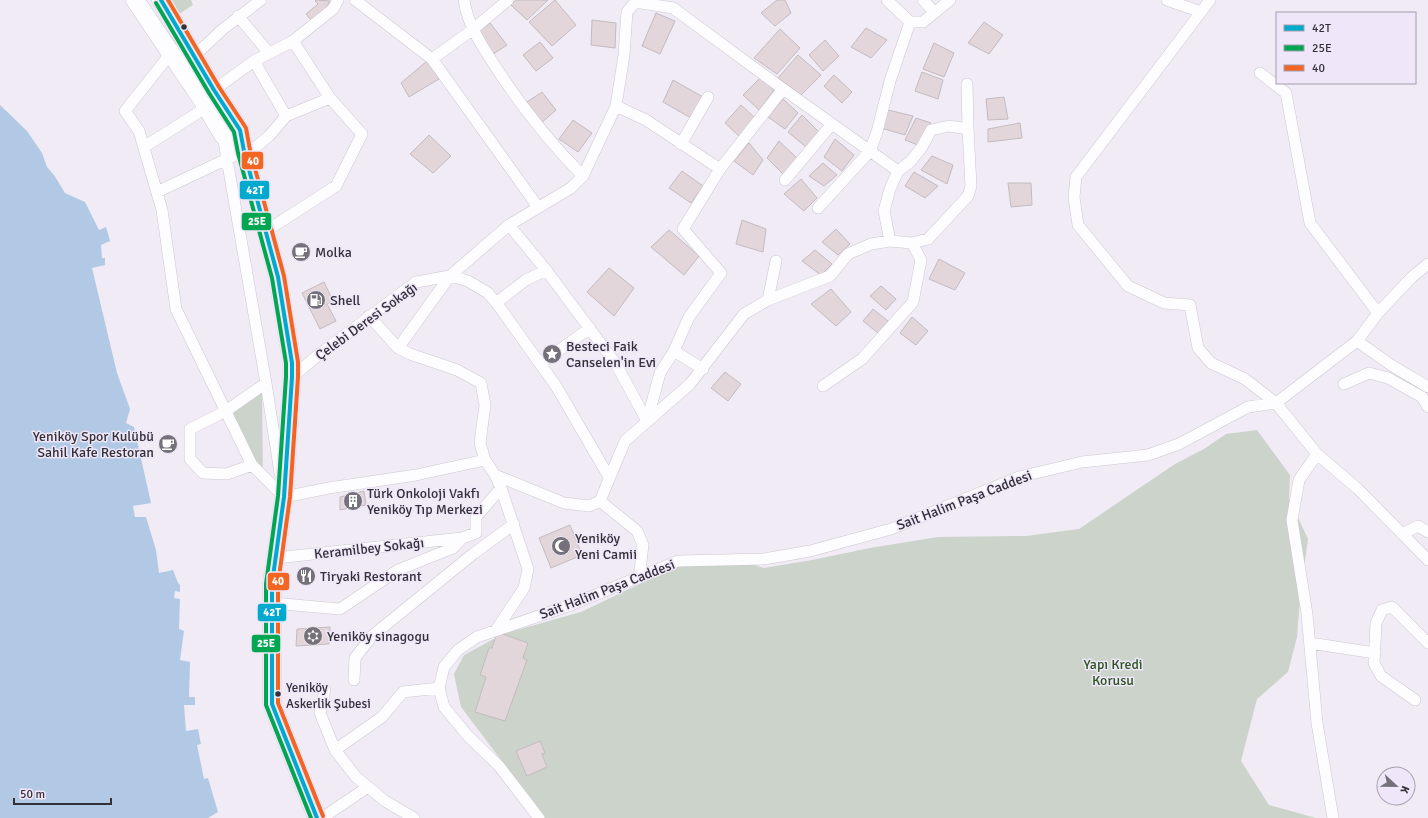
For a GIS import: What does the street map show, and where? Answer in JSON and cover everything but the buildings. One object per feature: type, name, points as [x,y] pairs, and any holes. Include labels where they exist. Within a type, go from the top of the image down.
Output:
[{"type":"main road","points":[[135,0],[176,60],[206,97],[240,130],[244,151],[278,277],[292,363],[292,377],[284,497],[272,584],[272,704],[317,818]]},
{"type":"main road","points":[[161,0],[194,56],[206,97],[223,135],[244,151]]},
{"type":"main road","points":[[176,60],[194,56]]},
{"type":"street","points":[[194,56],[238,16],[261,0]]},
{"type":"street","points":[[144,147],[206,97],[254,61],[293,41],[333,9],[338,0]]},
{"type":"street","points":[[355,0],[432,59],[538,207]]},
{"type":"street","points":[[464,0],[472,30],[511,91],[555,148],[583,176]]},
{"type":"street","points":[[432,59],[472,30],[508,0]]},
{"type":"street","points":[[887,0],[910,22],[923,22],[950,0]]},
{"type":"street","points":[[924,0],[934,12]]},
{"type":"street","points":[[1167,0],[1201,12]]},
{"type":"street","points":[[1210,0],[1076,177],[1074,197],[1078,225],[1128,286],[1164,303],[1190,305],[1198,348],[1211,363],[1245,379],[1276,403],[1317,454],[1358,489],[1428,560]]},
{"type":"street","points":[[398,348],[450,276],[509,225],[571,188],[583,176],[616,106],[624,55],[627,12],[636,1],[673,8],[898,171]]},
{"type":"street","points":[[238,16],[269,53]]},
{"type":"street","points":[[818,208],[870,151],[877,132],[890,81],[910,22]]},
{"type":"street","points":[[266,231],[336,186],[362,134],[330,98],[293,41]]},
{"type":"street","points":[[176,60],[124,111],[140,131],[162,210],[176,309],[252,465],[284,497]]},
{"type":"street","points":[[254,61],[286,116]]},
{"type":"street","points":[[1260,73],[1286,93],[1294,128],[1310,223],[1378,313]]},
{"type":"street","points":[[496,475],[564,503],[589,506],[600,501],[625,440],[690,384],[744,314],[768,300],[830,276],[848,254],[871,244],[890,241],[912,244],[928,239],[968,196],[972,186],[968,129],[967,84]]},
{"type":"street","points":[[647,420],[660,373],[674,351],[689,317],[721,273],[683,229],[720,169],[783,89]]},
{"type":"street","points":[[682,144],[708,97]]},
{"type":"street","points":[[157,192],[257,146],[269,136],[286,116],[330,98]]},
{"type":"street","points":[[616,106],[646,120],[720,169]]},
{"type":"street","points":[[785,180],[832,124]]},
{"type":"street","points":[[890,241],[884,211],[890,189],[898,171],[910,162],[922,147],[931,130],[949,126],[968,129]]},
{"type":"street","points":[[223,135],[266,382],[284,497]]},
{"type":"street","points":[[509,225],[546,270],[616,364],[647,420]]},
{"type":"street","points":[[823,386],[862,359],[913,302],[921,260],[912,244]]},
{"type":"street","points":[[768,300],[776,262]]},
{"type":"street","name":"Sait Halim Paşa Caddesi","points":[[539,818],[499,766],[468,736],[444,707],[439,688],[444,667],[458,650],[477,637],[571,605],[678,562],[764,559],[818,549],[891,529],[1019,476],[1082,462],[1148,455],[1179,444],[1248,407],[1276,403],[1357,341],[1378,313],[1412,277],[1428,264]]},
{"type":"street","points":[[496,303],[526,280],[546,270]]},
{"type":"street","points":[[450,276],[468,282],[488,294],[496,303],[556,386],[609,477]]},
{"type":"street","name":"Çelebi Deresi Sokağı","points":[[292,377],[317,356],[416,282],[450,276]]},
{"type":"street","points":[[370,316],[398,348],[410,354],[457,370],[481,383],[485,405],[480,443],[486,460],[496,475],[501,488],[528,569],[524,588],[496,630]]},
{"type":"street","points":[[540,364],[590,328]]},
{"type":"street","points":[[1357,341],[1428,387]]},
{"type":"street","points":[[674,351],[703,369]]},
{"type":"street","points":[[1344,384],[1369,373],[1388,378],[1422,397],[1428,407]]},
{"type":"street","points":[[252,465],[227,474],[203,473],[190,459],[190,429],[226,411],[266,382]]},
{"type":"street","points":[[1317,454],[1299,480],[1292,520],[1307,614],[1318,723],[1333,818]]},
{"type":"street","points":[[284,497],[329,488],[416,475],[486,460]]},
{"type":"street","points":[[476,533],[476,517],[501,488]]},
{"type":"street","points":[[600,501],[637,531],[643,545],[639,578]]},
{"type":"street","points":[[354,680],[355,658],[372,636],[514,524]]},
{"type":"street","points":[[1402,534],[1418,526],[1428,532]]},
{"type":"street","points":[[272,603],[340,608],[398,570],[453,548],[462,538],[476,533],[492,540]]},
{"type":"street","name":"Keramilbey Sokağı","points":[[276,558],[462,538]]},
{"type":"street","points":[[1415,700],[1380,676],[1374,663],[1376,623],[1382,610],[1392,607],[1428,642]]},
{"type":"street","points":[[1310,643],[1375,653]]},
{"type":"street","points":[[335,750],[382,717],[402,692],[439,688]]},
{"type":"street","points":[[325,690],[320,713],[335,750],[356,777],[385,801],[414,818]]},
{"type":"street","points":[[322,818],[368,787]]},
{"type":"green space","points":[[171,0],[191,0],[193,5],[179,14]]},
{"type":"green space","points":[[262,392],[263,482],[232,412]]},
{"type":"green space","name":"Yapı Kredi Korusu","points":[[1257,430],[1290,475],[1289,499],[1308,539],[1300,597],[1297,637],[1288,672],[1257,699],[1241,761],[1269,805],[1316,818],[545,818],[461,707],[454,674],[464,655],[503,634],[581,612],[673,568],[722,555],[764,568],[938,537],[1026,536],[1079,529],[1175,464],[1204,449],[1226,434]]},
{"type":"water","points":[[0,105],[27,131],[42,153],[47,167],[54,175],[65,193],[85,202],[99,230],[106,227],[110,241],[101,245],[102,258],[105,258],[105,265],[92,268],[117,373],[130,409],[126,423],[134,427],[151,503],[133,506],[135,517],[146,517],[156,550],[159,573],[173,570],[180,585],[180,592],[175,591],[174,598],[180,599],[179,629],[184,631],[180,660],[190,662],[189,697],[195,697],[195,705],[184,705],[186,731],[198,729],[201,744],[197,745],[204,779],[208,778],[218,812],[208,818],[0,818]]},
{"type":"transit line","name":"42T","points":[[161,0],[214,90],[240,130],[244,151],[278,277],[292,363],[292,377],[284,497],[272,584],[272,704],[317,818]]},
{"type":"transit line","name":"40","points":[[168,0],[219,87],[246,128],[250,150],[284,276],[298,362],[298,377],[290,497],[278,584],[278,703],[323,816]]},
{"type":"transit line","name":"25E","points":[[156,3],[209,93],[234,132],[238,153],[272,278],[286,363],[286,377],[278,496],[266,584],[266,705],[311,818]]},
{"type":"place","name":"Molka","points":[[301,252]]},
{"type":"place","name":"Shell","points":[[316,300]]},
{"type":"place","name":"Besteci Faik Canselen'in Evi","points":[[552,354]]},
{"type":"place","name":"Yeniköy Spor Kulübü Sahil Kafe Restoran","points":[[168,444]]},
{"type":"place","name":"Türk Onkoloji Vakfı Yeniköy Tıp Merkezi","points":[[353,501]]},
{"type":"place","name":"Yeniköy Yeni Camii","points":[[561,546]]},
{"type":"place","name":"Tiryaki Restorant","points":[[306,576]]},
{"type":"place","name":"Yeniköy sinagogu","points":[[313,636]]},
{"type":"place","name":"Yeniköy Askerlik Şubesi","points":[[278,694]]}]
